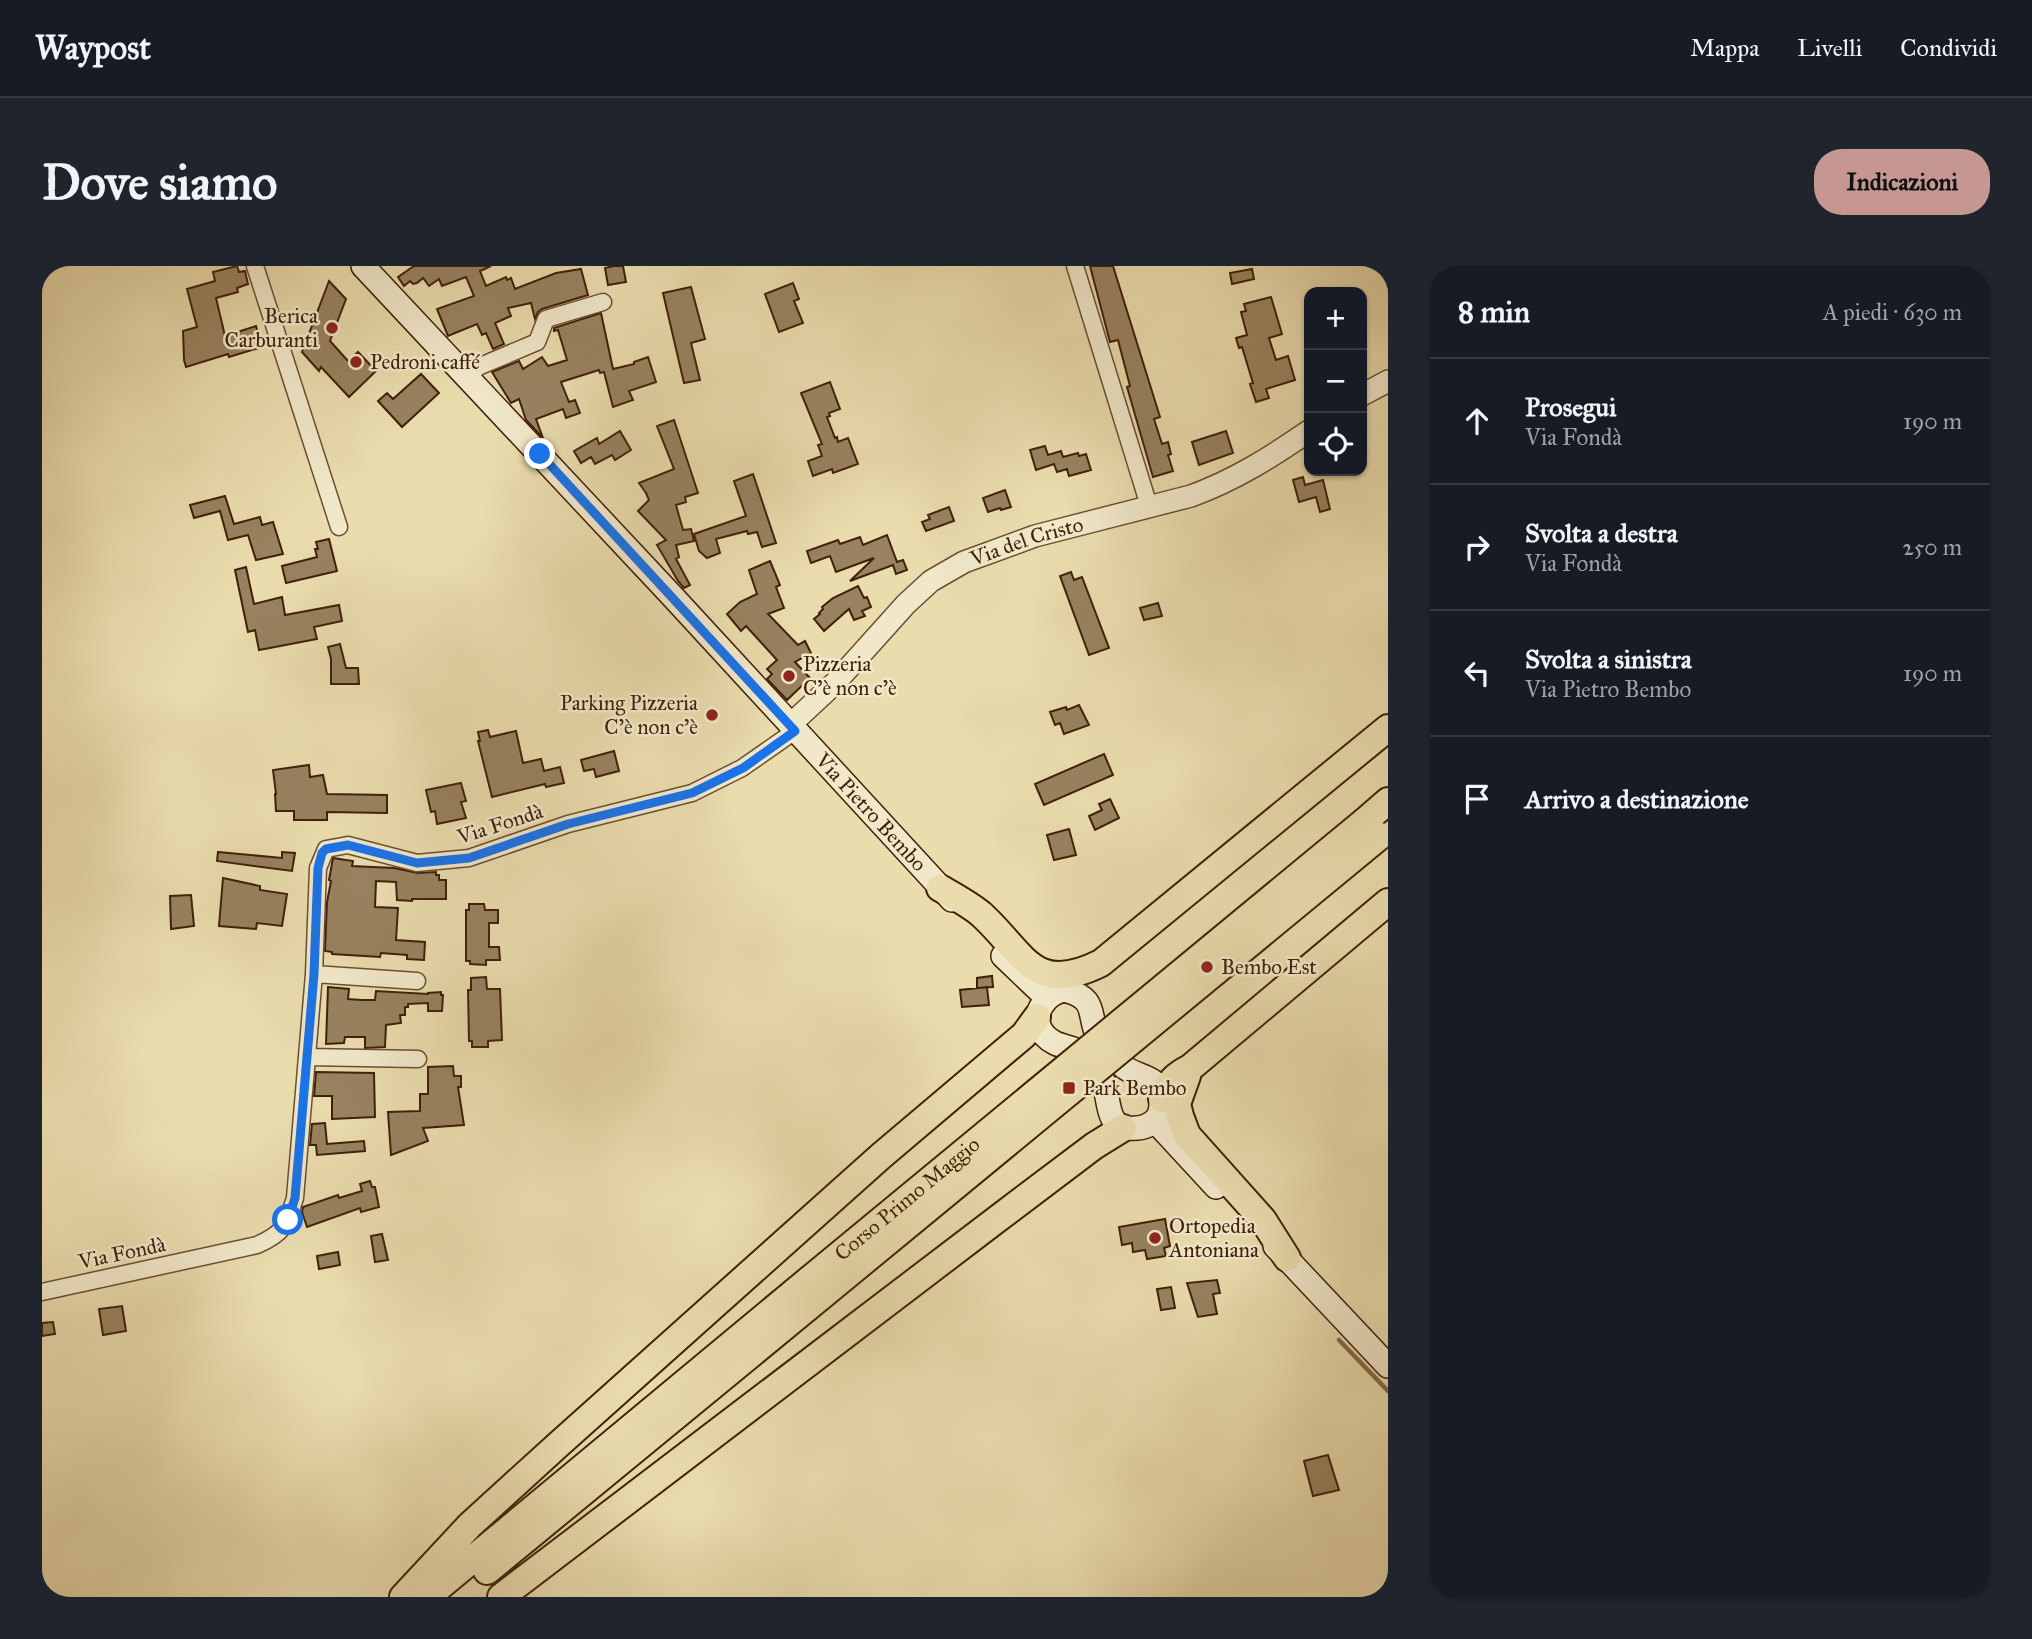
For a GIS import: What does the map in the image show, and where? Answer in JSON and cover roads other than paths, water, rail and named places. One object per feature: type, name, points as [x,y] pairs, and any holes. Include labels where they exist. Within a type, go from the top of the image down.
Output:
[{"type":"highway","points":[[940,888],[980,914],[1034,969],[1056,976],[1075,974],[1101,963],[1388,728]]},
{"type":"highway","name":"Corso Primo Maggio","points":[[427,1597],[817,1286],[1378,828],[1388,801]]},
{"type":"highway","points":[[1158,1110],[1165,1089],[1177,1075],[1191,1068],[1388,902]]},
{"type":"highway","points":[[1073,992],[1091,980],[1101,963]]},
{"type":"highway","points":[[403,1597],[495,1502],[881,1156],[1024,1035],[1042,1007]]},
{"type":"highway","points":[[1191,1068],[1177,1104],[1187,1135],[1263,1220],[1287,1258]]},
{"type":"highway","points":[[500,1597],[1094,1146],[1123,1128]]},
{"type":"highway","name":"Corso Primo Maggio","points":[[455,1597],[817,1286]]},
{"type":"main road","name":"Via Pietro Bembo","points":[[363,266],[1002,955],[1042,1007],[1038,1026],[1047,1038],[1081,1053],[1101,1077],[1106,1087],[1109,1112],[1123,1128]]},
{"type":"main road","points":[[1042,1007],[1057,992],[1073,992],[1088,1002],[1098,1037],[1122,1066],[1152,1080],[1158,1087],[1158,1110],[1223,1194],[1388,1366]]},
{"type":"main road","points":[[1123,1128],[1139,1129],[1158,1110]]},
{"type":"street","points":[[255,266],[339,527]]},
{"type":"street","points":[[1075,266],[1149,506]]},
{"type":"street","points":[[468,377],[478,367],[537,342],[545,319],[603,302]]},
{"type":"street","points":[[1367,392],[1388,382]]},
{"type":"street","name":"Via del Cristo","points":[[793,728],[905,604],[931,582],[964,562],[1035,536],[1191,496],[1234,478],[1304,434]]},
{"type":"street","name":"Via Fondà","points":[[42,1292],[257,1245],[276,1237],[288,1220],[295,1198],[314,974],[318,868],[322,853],[326,849],[348,845],[417,863],[469,858],[568,824],[692,793],[743,768],[793,728]]},
{"type":"street","points":[[314,974],[417,981]]},
{"type":"street","points":[[307,1057],[418,1059]]},
{"type":"waterway","points":[[1339,1340],[1388,1391]]},
{"type":"place","name":"Berica Carburanti","points":[[332,328]]},
{"type":"place","name":"Pedroni caffé","points":[[356,362]]},
{"type":"place","name":"Pizzeria C'è non c'è","points":[[789,676]]},
{"type":"place","name":"Parking Pizzeria C'è non c'è","points":[[712,715]]},
{"type":"place","name":"Bembo Est","points":[[1207,967]]},
{"type":"place","name":"Park Bembo","points":[[1069,1088]]},
{"type":"place","name":"Ortopedia Antoniana","points":[[1155,1238]]}]
